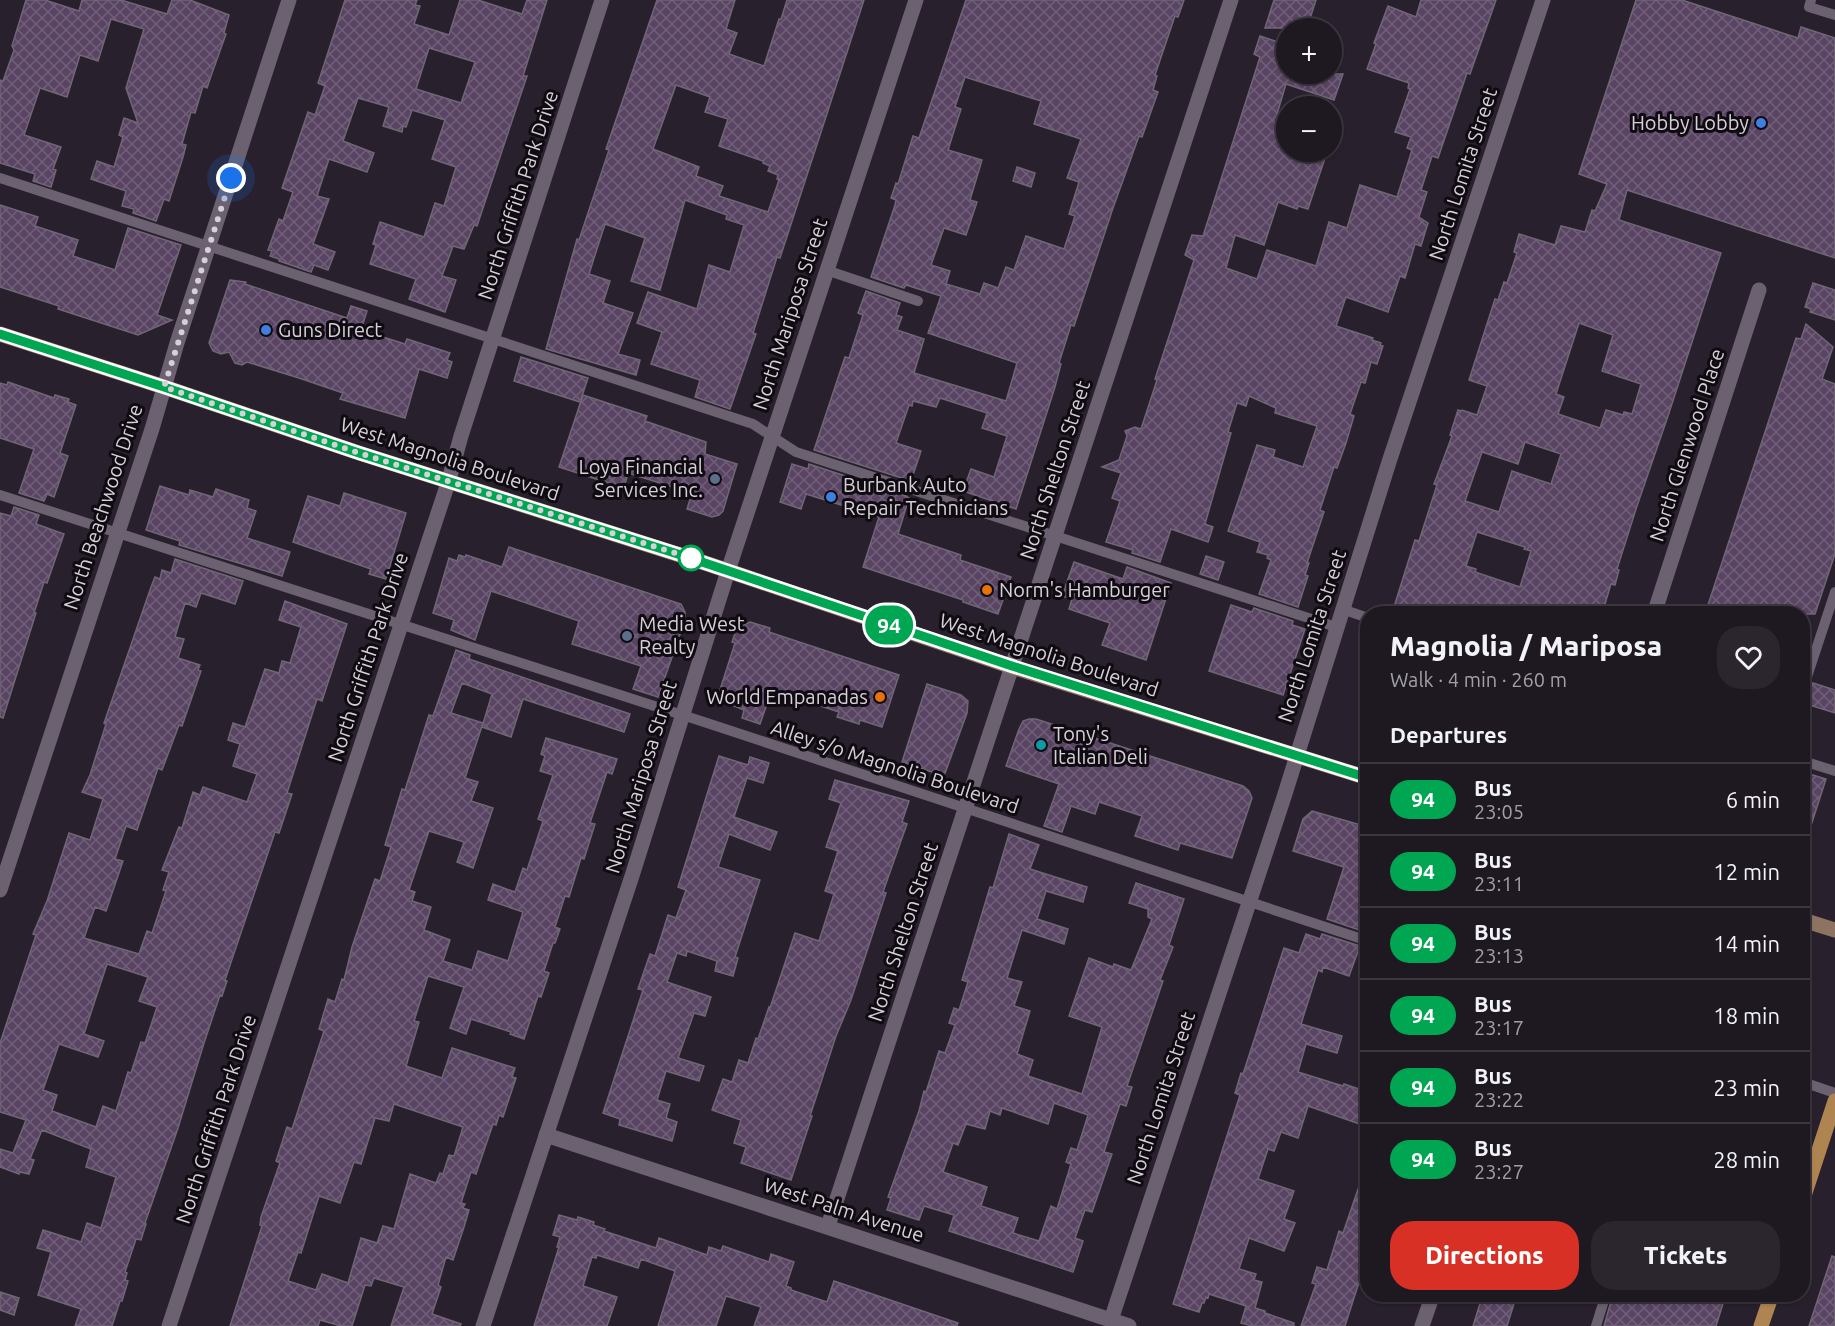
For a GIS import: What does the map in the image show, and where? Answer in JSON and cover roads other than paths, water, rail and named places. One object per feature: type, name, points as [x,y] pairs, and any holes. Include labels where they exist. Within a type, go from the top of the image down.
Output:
[{"type":"main road","name":"West Magnolia Boulevard","points":[[0,334],[1012,666],[1360,775]]},
{"type":"main road","points":[[1810,922],[1835,930]]},
{"type":"main road","points":[[1810,1178],[1835,1101]]},
{"type":"main road","points":[[1761,1326],[1769,1302]]},
{"type":"street","name":"North Beachwood Drive","points":[[0,890],[289,0]]},
{"type":"street","name":"North Griffith Park Drive","points":[[170,1326],[603,0]]},
{"type":"street","name":"North Mariposa Street","points":[[483,1326],[632,876],[728,571],[916,0]]},
{"type":"street","name":"North Shelton Street","points":[[828,1226],[1231,0]]},
{"type":"street","name":"North Lomita Street","points":[[1111,1320],[1543,0]]},
{"type":"street","name":"North Glenwood Place","points":[[1657,606],[1759,290]]},
{"type":"street","name":"West Palm Avenue","points":[[546,1135],[1129,1326]]},
{"type":"street","points":[[1422,1326],[1430,1302]]},
{"type":"lane","points":[[1811,0],[1809,7],[1835,15]]},
{"type":"lane","points":[[0,178],[753,424],[796,452],[1336,627]]},
{"type":"lane","points":[[826,270],[918,302]]},
{"type":"lane","name":"Alley s/o Magnolia Boulevard","points":[[0,495],[682,715],[1360,938]]},
{"type":"lane","points":[[1810,668],[1835,592]]},
{"type":"lane","points":[[1342,609],[1360,615]]},
{"type":"lane","points":[[1810,763],[1835,771]]},
{"type":"lane","points":[[1810,1084],[1835,1093]]},
{"type":"lane","points":[[1596,1326],[1604,1302]]},
{"type":"place","name":"Hobby Lobby","points":[[1761,123]]},
{"type":"place","name":"Guns Direct","points":[[266,330]]},
{"type":"place","name":"Loya Financial Services Inc.","points":[[715,479]]},
{"type":"place","name":"Burbank Auto Repair Technicians","points":[[831,497]]},
{"type":"place","name":"Norm's Hamburger","points":[[987,590]]},
{"type":"place","name":"Media West Realty","points":[[627,636]]},
{"type":"place","name":"World Empanadas","points":[[880,697]]},
{"type":"place","name":"Tony's Italian Deli","points":[[1041,745]]}]
